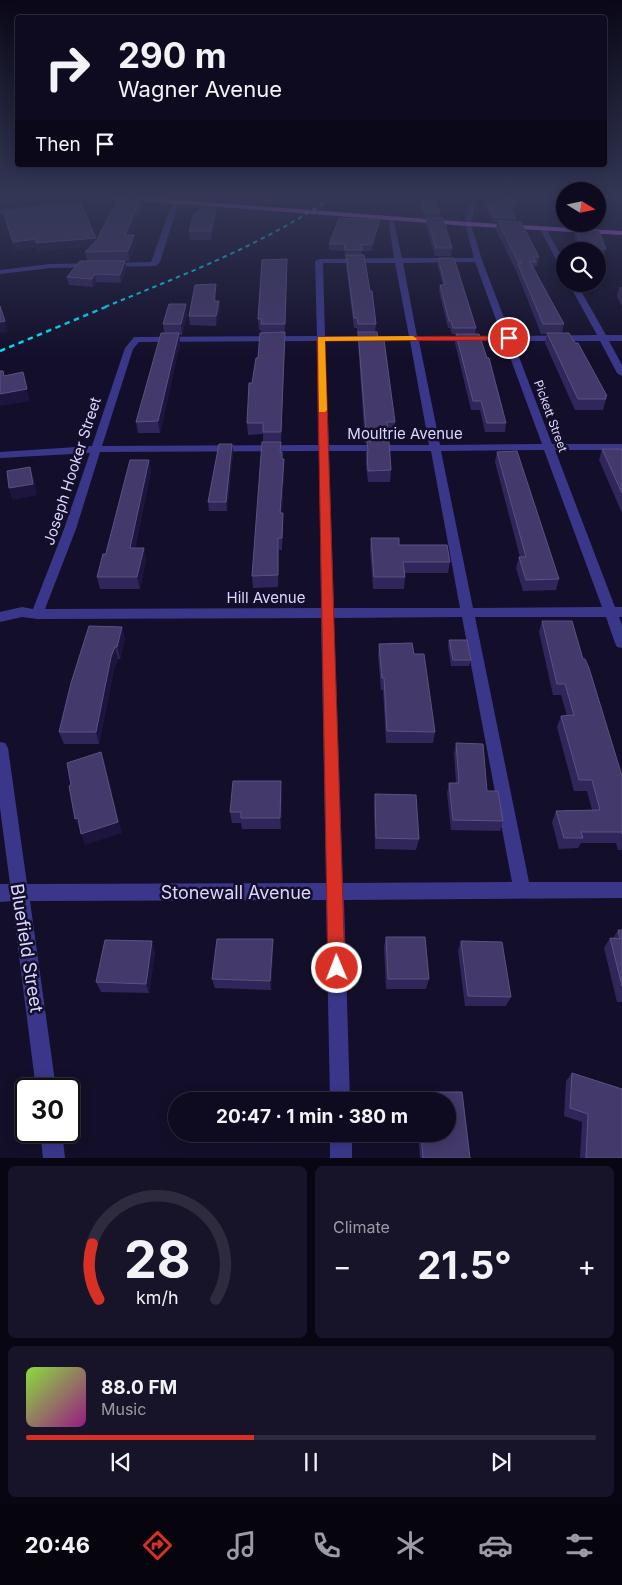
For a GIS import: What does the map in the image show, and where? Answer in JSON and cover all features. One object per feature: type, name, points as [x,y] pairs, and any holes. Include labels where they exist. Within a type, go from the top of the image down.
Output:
[{"type":"street","points":[[0,272],[50,266],[153,264],[156,262],[160,250]]},
{"type":"street","points":[[396,250],[522,890]]},
{"type":"street","name":"Pickett Street","points":[[475,250],[550,448],[617,612],[622,643]]},
{"type":"street","points":[[340,1092],[319,261],[478,260]]},
{"type":"street","points":[[577,292],[622,373]]},
{"type":"street","points":[[321,339],[622,338]]},
{"type":"street","name":"Joseph Hooker Street","points":[[37,614],[70,529],[128,348],[137,339],[321,339]]},
{"type":"street","name":"Moultrie Avenue","points":[[0,455],[97,449],[622,448]]},
{"type":"street","name":"Hill Avenue","points":[[0,617],[22,612],[37,614],[617,612]]},
{"type":"street","name":"Bluefield Street","points":[[0,748],[18,893],[39,1025],[45,1078]]},
{"type":"street","name":"Stonewall Avenue","points":[[0,893],[622,890]]},
{"type":"street","points":[[341,1142],[342,1158]]},
{"type":"street","points":[[52,1143],[54,1158]]},
{"type":"building","points":[[87,250],[128,250],[128,251],[85,252]]},
{"type":"building","points":[[512,250],[535,250],[539,257],[533,257],[536,262],[530,262],[564,324],[543,324],[518,264],[522,262],[518,262]]},
{"type":"building","points":[[346,255],[364,255],[370,291],[372,291],[376,324],[358,324],[357,318],[354,318]]},
{"type":"building","points":[[438,258],[454,258],[476,328],[453,328],[451,321],[449,321],[440,285],[445,285]]},
{"type":"building","points":[[287,259],[285,324],[261,324],[262,319],[258,319],[262,260]]},
{"type":"building","points":[[80,261],[125,261],[120,275],[95,274],[92,279],[67,277]]},
{"type":"building","points":[[216,284],[214,301],[219,301],[216,316],[189,316],[195,285]]},
{"type":"building","points":[[169,304],[186,304],[181,324],[163,324]]},
{"type":"building","points":[[0,306],[5,321],[0,322]]},
{"type":"building","points":[[285,332],[281,432],[263,432],[263,423],[247,423],[249,383],[252,383],[256,358],[258,358],[260,333]]},
{"type":"building","points":[[358,332],[377,332],[378,340],[384,340],[395,422],[387,422],[388,432],[366,432]]},
{"type":"building","points":[[161,333],[179,333],[158,421],[136,422]]},
{"type":"building","points":[[547,333],[569,333],[575,343],[578,343],[607,396],[605,396],[606,399],[578,399]]},
{"type":"building","points":[[456,334],[479,334],[487,358],[489,358],[506,423],[487,423],[481,401],[473,401]]},
{"type":"building","points":[[0,371],[3,371],[4,376],[23,372],[27,389],[0,394]]},
{"type":"building","points":[[367,441],[389,441],[391,470],[368,471]]},
{"type":"building","points":[[262,442],[281,442],[280,452],[282,452],[282,459],[284,459],[280,513],[283,513],[282,538],[278,538],[278,575],[252,576]]},
{"type":"building","points":[[219,444],[232,444],[226,502],[208,502]]},
{"type":"building","points":[[602,449],[621,449],[622,451],[622,493]]},
{"type":"building","points":[[517,451],[559,579],[526,580],[519,557],[526,557],[497,452]]},
{"type":"building","points":[[130,460],[149,460],[130,548],[144,548],[137,577],[97,577],[103,554],[106,554]]},
{"type":"building","points":[[30,467],[33,484],[9,488],[7,471]]},
{"type":"building","points":[[371,538],[399,538],[399,545],[447,545],[450,562],[403,562],[405,577],[374,577]]},
{"type":"building","points":[[542,621],[572,621],[583,659],[585,659],[589,668],[622,776],[622,832],[581,832],[583,838],[564,838],[556,811],[600,810],[592,780],[579,780],[561,716],[574,715],[565,684],[557,684]]},
{"type":"building","points":[[89,626],[122,627],[117,647],[115,647],[111,657],[96,732],[59,732],[71,683]]},
{"type":"building","points":[[449,640],[467,640],[471,660],[453,660]]},
{"type":"building","points":[[412,643],[414,654],[424,654],[435,732],[387,731],[384,678],[382,678],[379,644]]},
{"type":"building","points":[[456,743],[483,744],[487,791],[498,791],[503,821],[453,820],[449,783],[459,783]]},
{"type":"building","points":[[101,752],[118,822],[81,834],[78,818],[75,819],[67,763]]},
{"type":"building","points":[[233,781],[281,781],[280,818],[241,818],[241,812],[230,812]]},
{"type":"building","points":[[375,794],[416,795],[419,839],[376,838]]},
{"type":"building","points":[[618,930],[622,930],[622,986],[610,938],[620,939]]},
{"type":"building","points":[[386,937],[425,937],[429,979],[388,979]]},
{"type":"building","points":[[217,939],[273,939],[270,981],[212,979]]},
{"type":"building","points":[[105,940],[152,941],[146,984],[96,982]]},
{"type":"building","points":[[461,941],[502,942],[511,997],[468,996]]},
{"type":"building","points":[[572,1073],[622,1089],[622,1158],[586,1158],[588,1114],[570,1108]]},
{"type":"building","points":[[456,1092],[462,1092],[470,1158],[423,1158],[422,1142],[456,1142]]},
{"type":"railway","points":[[105,307],[238,250]]},
{"type":"railway","points":[[0,351],[108,306]]},
{"type":"slow traffic","points":[[322,410],[321,339],[413,339]]},
{"type":"route","points":[[337,968],[321,339],[509,338]]}]
